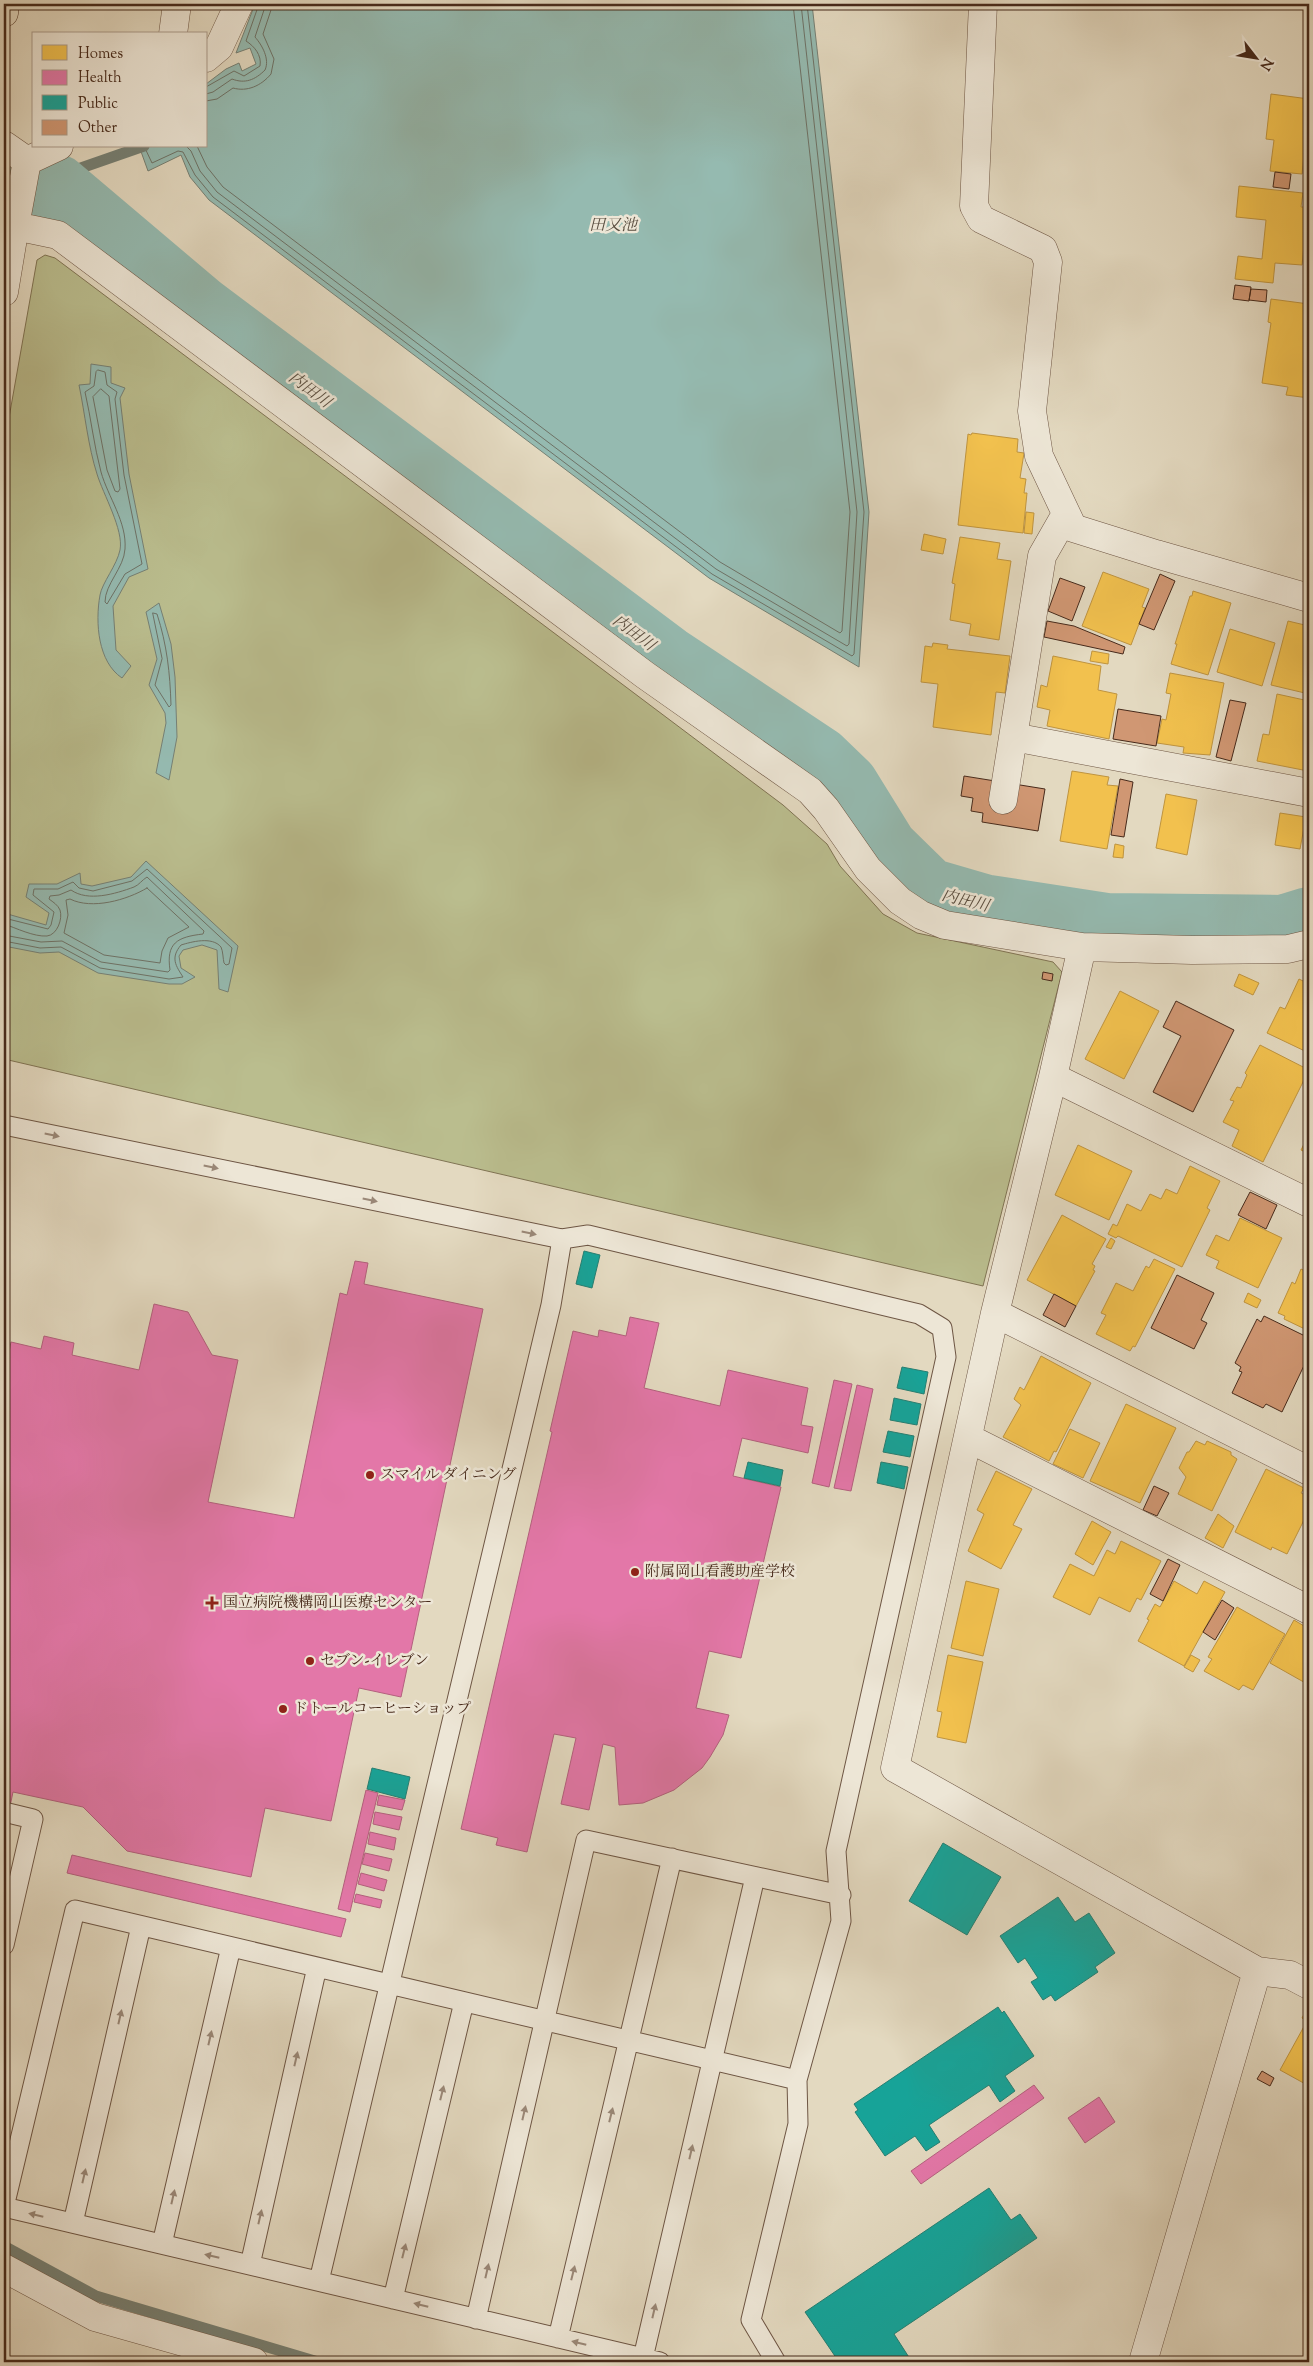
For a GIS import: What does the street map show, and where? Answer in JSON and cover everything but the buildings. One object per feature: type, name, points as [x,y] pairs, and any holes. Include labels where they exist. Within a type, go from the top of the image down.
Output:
[{"type":"highway","points":[[4,13],[5,4]]},
{"type":"street","points":[[174,32],[177,4]]},
{"type":"street","points":[[208,56],[219,47],[239,4]]},
{"type":"street","points":[[983,4],[974,206],[982,219],[1043,249],[1048,262],[1032,411],[1039,456],[1073,528],[1309,598]]},
{"type":"street","points":[[4,145],[26,167]]},
{"type":"street","points":[[4,292],[26,167],[55,148]]},
{"type":"street","points":[[17,214],[58,236],[645,675],[810,791],[826,808],[868,868],[900,901],[921,915],[945,925],[1082,947],[1192,950],[1288,949],[1309,944]]},
{"type":"street","points":[[1003,800],[1042,556],[1066,514]]},
{"type":"street","points":[[1013,737],[1309,793]]},
{"type":"street","points":[[1082,947],[1053,1077],[995,1313],[895,1768],[1257,1970],[1290,1975],[1309,1985]]},
{"type":"street","points":[[1053,1077],[1309,1203]]},
{"type":"street","points":[[995,1313],[1309,1471]]},
{"type":"street","points":[[968,1438],[1309,1610]]},
{"type":"street","points":[[1143,2362],[1257,1970]]},
{"type":"street","points":[[4,2268],[95,2317],[254,2362]]},
{"type":"lane","points":[[4,1125],[562,1239],[588,1235],[920,1314],[942,1328],[946,1357],[836,1852],[841,1895],[841,1921],[797,2080],[798,2124],[751,2320],[776,2362]]},
{"type":"lane","points":[[319,2282],[551,1305],[562,1239]]},
{"type":"lane","points":[[4,1812],[33,1819],[4,1944]]},
{"type":"lane","points":[[476,2319],[586,1840],[841,1895]]},
{"type":"lane","points":[[558,2338],[672,1858]]},
{"type":"lane","points":[[755,1877],[712,2061],[652,2360],[4,2207],[75,1910],[712,2061],[797,2080]]},
{"type":"lane","points":[[73,2223],[141,1926]]},
{"type":"lane","points":[[162,2244],[230,1947]]},
{"type":"lane","points":[[250,2265],[317,1967]]},
{"type":"lane","points":[[393,2298],[464,2002]]},
{"type":"green space","points":[[45,255],[55,258],[783,805],[827,844],[840,866],[883,914],[917,933],[1053,962],[1062,972],[983,1286],[4,1059],[4,446],[37,260]]},
{"type":"water","name":"田又池","points":[[255,4],[812,4],[869,512],[859,667],[709,578],[209,200],[190,177],[181,155],[148,171],[140,148],[208,148],[208,82],[226,69],[239,63],[242,71],[256,64],[250,48],[236,53]]},
{"type":"water","points":[[91,364],[111,367],[111,383],[125,388],[120,398],[129,474],[148,569],[129,577],[113,606],[116,650],[131,666],[122,678],[114,671],[103,652],[98,629],[100,595],[118,556],[120,542],[116,522],[94,463],[79,385],[90,384]]},
{"type":"water","points":[[159,603],[171,644],[175,677],[177,737],[169,780],[156,773],[166,723],[165,713],[149,685],[157,659],[146,612]]},
{"type":"water","points":[[146,861],[238,946],[228,992],[219,989],[217,950],[202,945],[183,950],[179,956],[181,968],[195,977],[182,984],[169,984],[98,973],[59,952],[40,953],[4,946],[4,913],[46,925],[49,913],[26,897],[29,884],[57,884],[80,873],[81,884],[92,886],[131,877]]},
{"type":"waterway","points":[[56,188],[78,169],[138,148]]},
{"type":"waterway","name":"内田川","points":[[4,189],[56,188],[199,309],[666,659],[818,760],[845,786],[884,849],[928,892],[983,908],[1107,927],[1283,929],[1309,921]]},
{"type":"waterway","points":[[4,2246],[96,2296],[318,2362]]},
{"type":"place","name":"スマイル ダイニング","points":[[370,1475]]},
{"type":"place","name":"附属岡山看護助産学校","points":[[635,1572]]},
{"type":"place","name":"国立病院機構岡山医療センター","points":[[212,1603]]},
{"type":"place","name":"セブン-イレブン","points":[[310,1661]]},
{"type":"place","name":"ドトールコーヒーショップ","points":[[283,1709]]}]
